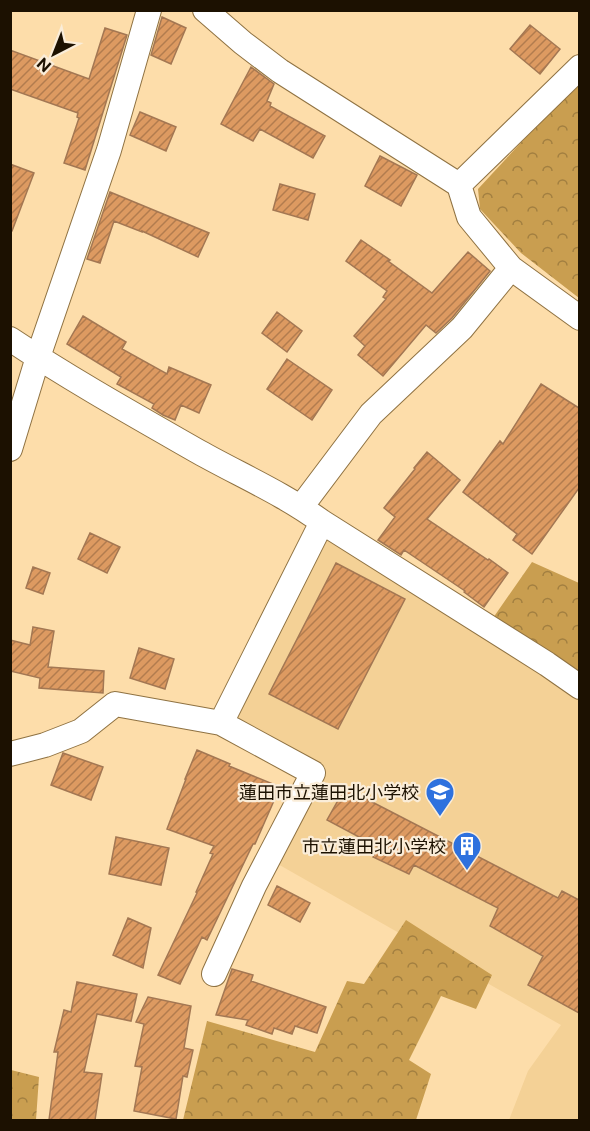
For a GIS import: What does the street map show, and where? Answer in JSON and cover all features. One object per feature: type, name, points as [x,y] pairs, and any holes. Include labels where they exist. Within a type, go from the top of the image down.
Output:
[{"type":"street","points":[[10,449],[38,357],[109,150],[149,10]]},
{"type":"street","points":[[205,10],[280,71],[459,185],[470,217],[511,268],[579,318]]},
{"type":"street","points":[[459,185],[579,68]]},
{"type":"street","points":[[302,507],[371,414],[462,328],[511,268]]},
{"type":"street","points":[[10,339],[200,452],[302,507],[579,687]]},
{"type":"street","points":[[221,723],[322,522]]},
{"type":"street","points":[[10,754],[45,746],[81,731],[115,704],[221,723],[314,773],[254,886],[214,974]]},
{"type":"shaded area","name":"蓮田市立蓮田北小学校","points":[[327,533],[579,697],[579,1120],[509,1120],[528,1071],[561,1025],[276,863],[325,772],[237,725],[232,715]]},
{"type":"green space","points":[[579,80],[579,298],[521,253],[480,209],[478,189]]},
{"type":"green space","points":[[532,562],[579,583],[579,674],[493,618]]},
{"type":"green space","points":[[406,920],[492,975],[476,1009],[441,996],[409,1060],[431,1074],[416,1120],[183,1120],[207,1021],[315,1052],[347,981],[364,984]]},
{"type":"green space","points":[[11,1070],[39,1077],[36,1120],[11,1120]]},
{"type":"building","points":[[162,17],[186,28],[171,64],[151,55]]},
{"type":"building","points":[[530,25],[560,49],[540,74],[510,49]]},
{"type":"building","points":[[105,28],[127,35],[85,170],[64,163],[79,118],[78,113],[10,89],[10,50],[89,79]]},
{"type":"building","points":[[251,67],[274,84],[267,101],[271,103],[270,106],[325,136],[313,158],[260,129],[253,141],[221,124]]},
{"type":"building","points":[[140,112],[176,127],[166,151],[130,135]]},
{"type":"building","points":[[380,156],[417,175],[401,206],[365,186]]},
{"type":"building","points":[[10,164],[34,173],[12,231],[10,231]]},
{"type":"building","points":[[280,184],[315,194],[308,220],[273,210]]},
{"type":"building","points":[[110,192],[209,233],[198,257],[142,231],[114,221],[100,263],[87,259]]},
{"type":"building","points":[[361,240],[432,293],[468,252],[490,271],[452,318],[436,333],[426,325],[383,376],[358,355],[365,346],[354,336],[386,299],[383,297],[387,291],[346,261]]},
{"type":"building","points":[[277,312],[302,331],[287,352],[262,333]]},
{"type":"building","points":[[83,316],[126,342],[122,349],[167,374],[169,367],[211,385],[199,413],[181,405],[175,420],[163,415],[152,408],[154,404],[117,384],[121,377],[67,344]]},
{"type":"building","points":[[287,359],[332,390],[312,420],[267,389]]},
{"type":"building","points":[[541,384],[579,408],[579,488],[532,554],[513,540],[517,534],[463,492],[500,441],[503,444]]},
{"type":"building","points":[[427,452],[460,480],[427,519],[508,573],[484,607],[465,591],[404,550],[401,555],[378,540],[395,517],[384,508]]},
{"type":"building","points":[[90,533],[120,547],[107,573],[78,559]]},
{"type":"building","points":[[336,563],[405,599],[338,729],[269,694]]},
{"type":"building","points":[[33,567],[50,573],[43,594],[26,588]]},
{"type":"building","points":[[33,627],[54,631],[48,667],[104,671],[103,693],[39,688],[40,678],[10,671],[10,640],[30,645]]},
{"type":"building","points":[[139,648],[174,659],[165,689],[130,678]]},
{"type":"building","points":[[197,750],[280,787],[255,844],[207,940],[202,937],[180,984],[158,975],[197,893],[214,846],[167,829]]},
{"type":"building","points":[[63,753],[103,767],[91,800],[51,785]]},
{"type":"building","name":"市立蓮田北小学校","points":[[345,788],[558,898],[562,891],[579,900],[579,1013],[528,985],[543,956],[490,926],[498,908],[414,865],[409,874],[373,857],[378,847],[327,820]]},
{"type":"building","points":[[116,837],[169,848],[161,885],[109,874]]},
{"type":"building","points":[[277,886],[310,903],[300,922],[268,905]]},
{"type":"building","points":[[128,918],[151,928],[143,968],[113,955]]},
{"type":"building","points":[[232,969],[253,975],[251,981],[326,1007],[317,1033],[295,1026],[292,1034],[274,1028],[272,1034],[246,1025],[248,1020],[216,1015]]},
{"type":"building","points":[[77,982],[137,994],[131,1021],[97,1014],[84,1072],[102,1074],[95,1120],[49,1120],[58,1052],[54,1052],[64,1010],[71,1012]]},
{"type":"building","points":[[148,997],[191,1006],[184,1048],[193,1050],[187,1077],[183,1076],[176,1119],[134,1111],[142,1067],[135,1066],[144,1024],[136,1022]]},
{"type":"place","name":"蓮田市立蓮田北小学校","points":[[440,818]]},
{"type":"place","name":"市立蓮田北小学校","points":[[467,872]]}]
